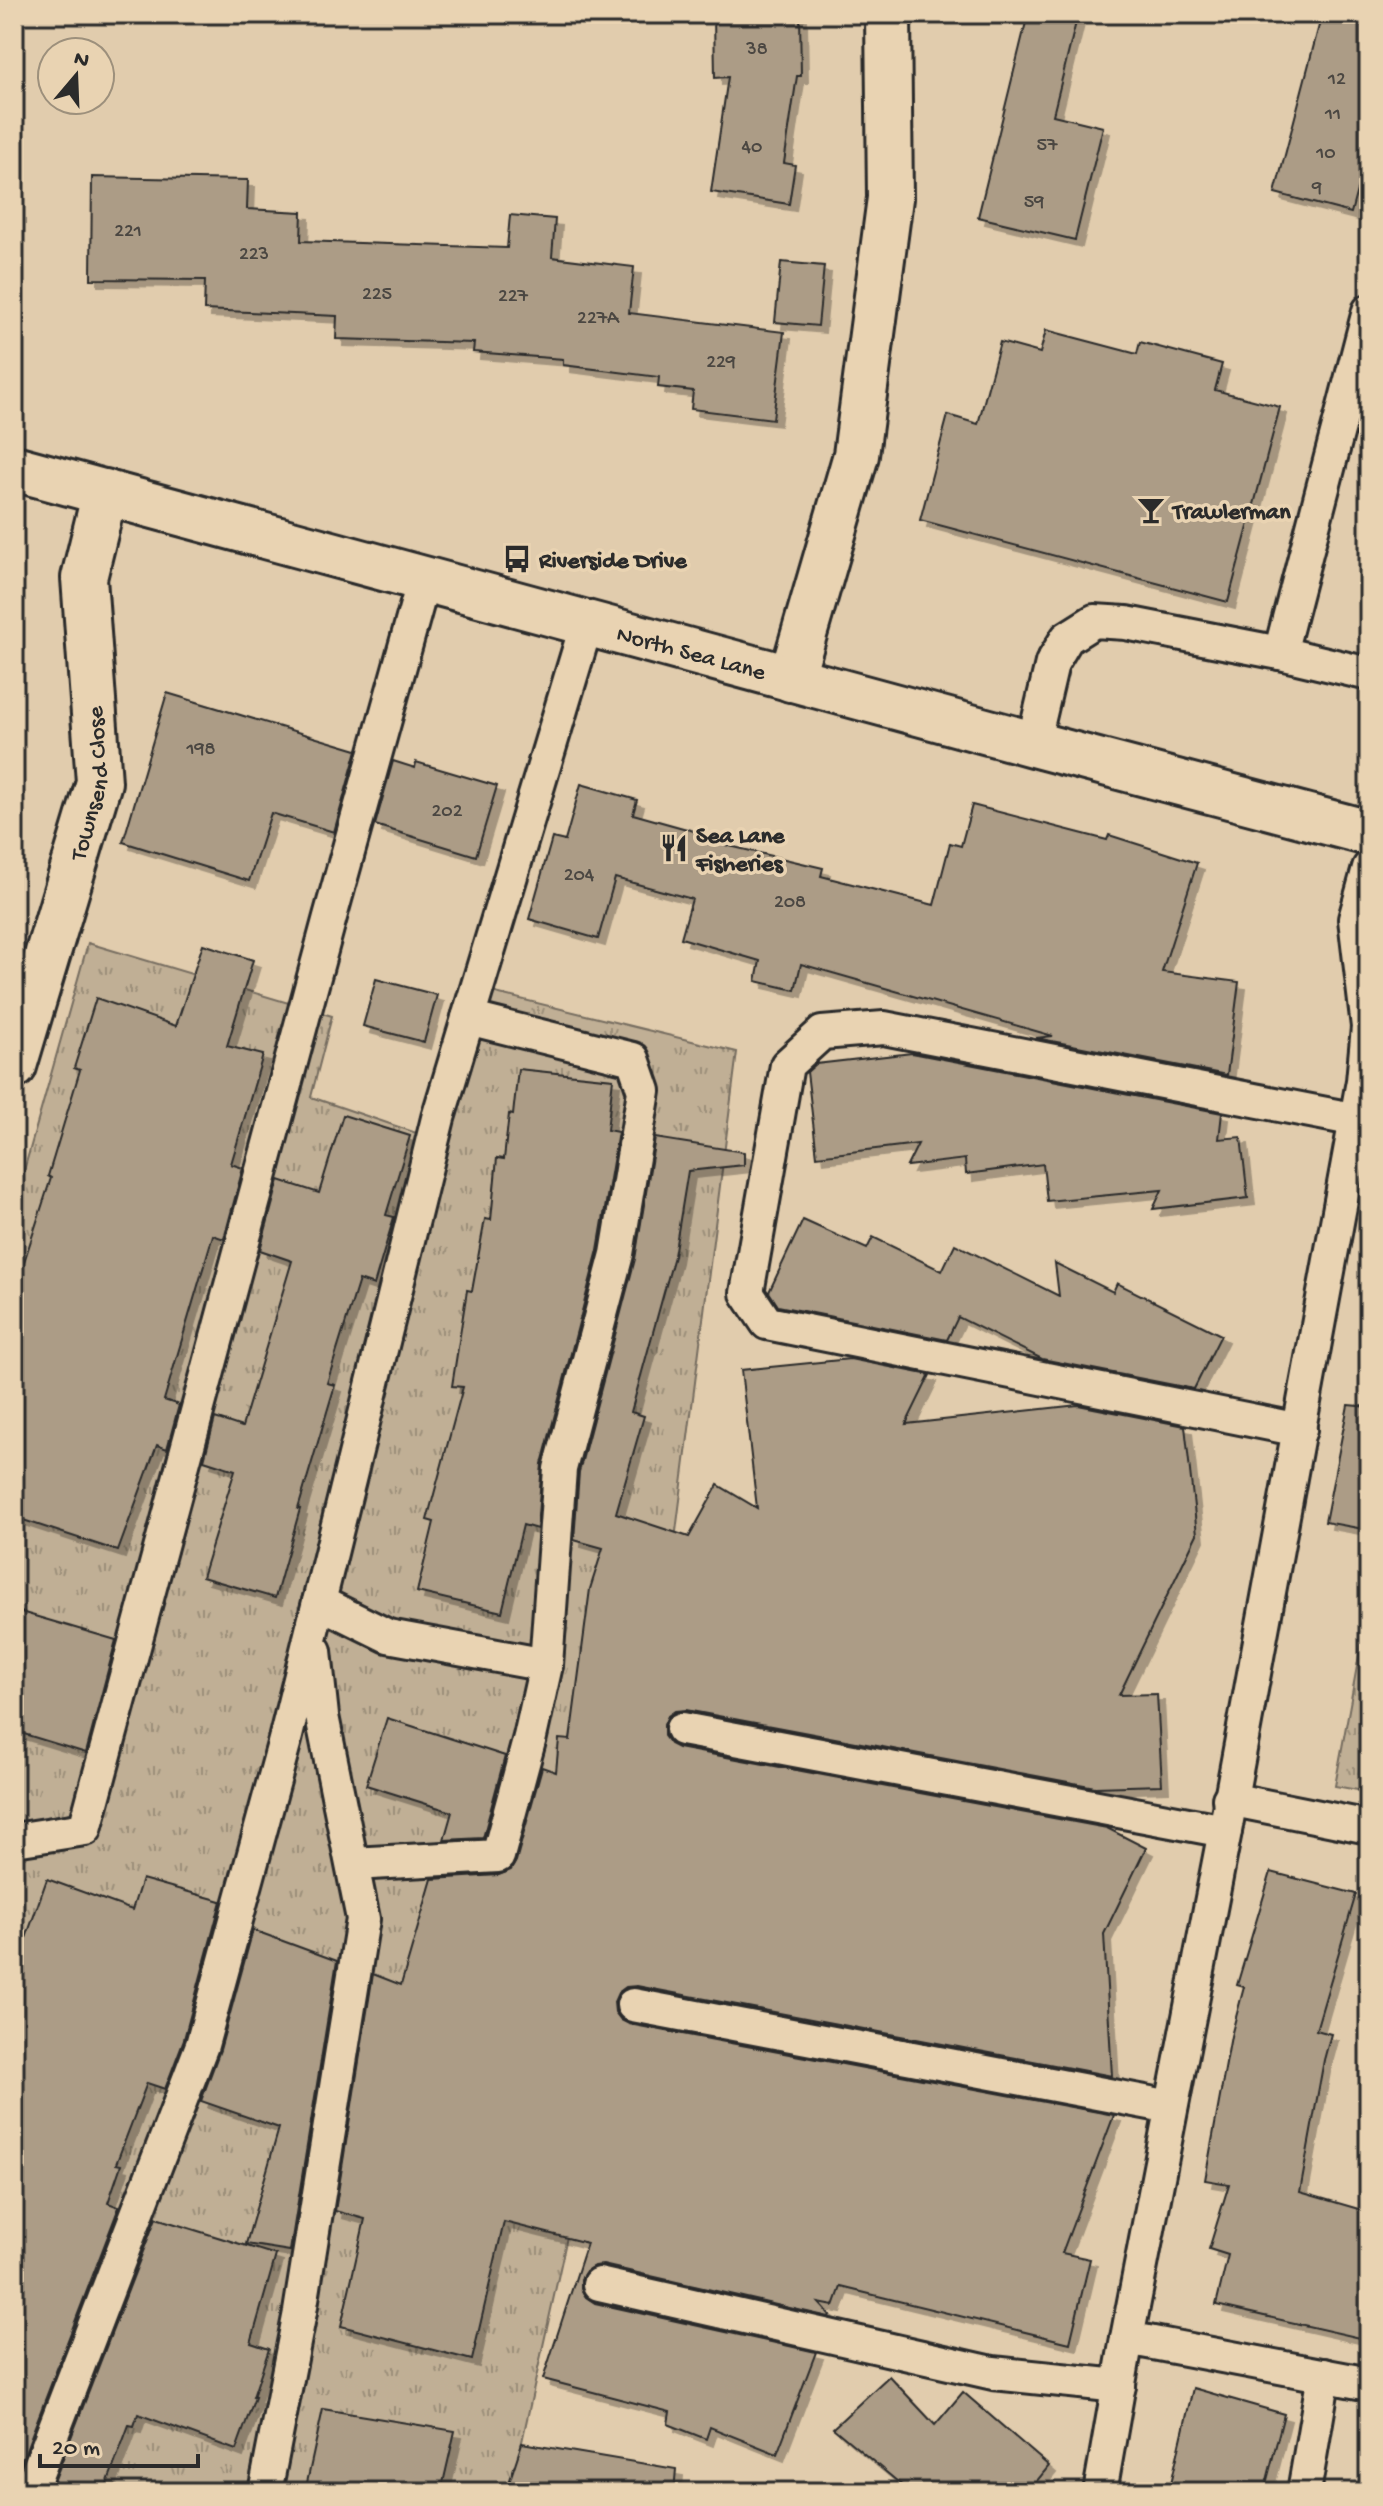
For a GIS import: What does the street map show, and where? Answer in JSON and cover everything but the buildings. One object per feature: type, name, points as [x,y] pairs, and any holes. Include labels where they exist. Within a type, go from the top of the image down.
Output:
[{"type":"street","points":[[791,679],[856,455],[890,198],[888,14]]},
{"type":"street","name":"North Sea Lane","points":[[14,468],[1369,833]]},
{"type":"street","name":"Townsend Close","points":[[14,1066],[99,782],[84,578],[105,492]]},
{"type":"lane","points":[[1280,653],[1369,311]]},
{"type":"lane","points":[[14,1838],[85,1829],[424,579]]},
{"type":"lane","points":[[1033,744],[1052,663],[1067,638],[1094,621],[1126,623],[1369,674]]},
{"type":"lane","points":[[30,2492],[202,2045],[281,1756],[438,1118],[587,623]]},
{"type":"lane","points":[[1100,2492],[1357,1120],[1368,1027],[1355,919],[1369,868]]},
{"type":"lane","points":[[353,1864],[498,1856],[546,1665],[560,1469],[617,1254],[644,1091],[633,1059],[468,1018]]},
{"type":"lane","points":[[1300,1430],[767,1323],[747,1293],[787,1065],[822,1033],[884,1028],[1357,1120]]},
{"type":"lane","points":[[316,1615],[388,1636],[546,1665]]},
{"type":"lane","points":[[265,2492],[300,2312],[363,1919],[322,1716],[316,1615]]},
{"type":"lane","points":[[682,1729],[1225,1831]]},
{"type":"lane","points":[[1229,1799],[1369,1827]]},
{"type":"lane","points":[[633,2005],[1171,2107]]},
{"type":"lane","points":[[599,2284],[993,2373],[1119,2386]]},
{"type":"lane","points":[[1127,2338],[1369,2384]]},
{"type":"lane","points":[[1304,2492],[1324,2375]]},
{"type":"green space","points":[[88,943],[332,1016],[311,1097],[425,1136],[467,986],[737,1052],[613,2027],[511,2492],[14,2492],[14,1206]]},
{"type":"green space","points":[[1369,1601],[1369,1792],[1335,1786]]},
{"type":"place","name":"Trawlerman","points":[[1151,510]]},
{"type":"place","name":"Riverside Drive","points":[[517,559]]},
{"type":"place","name":"Sea Lane Fisheries","points":[[674,848]]}]
